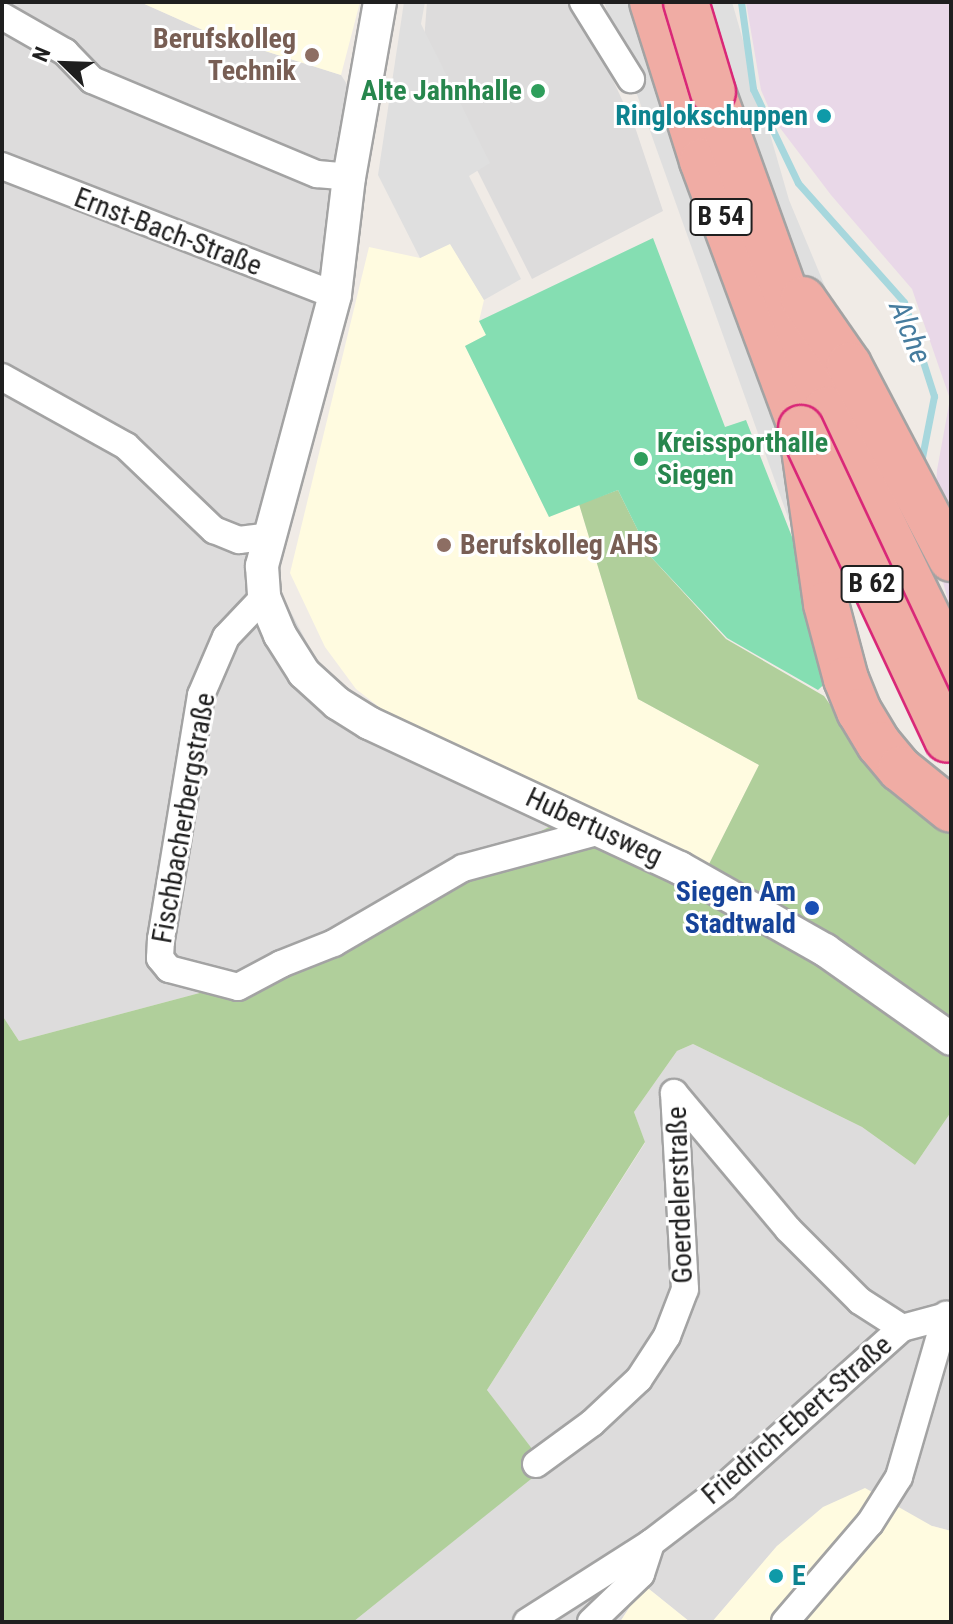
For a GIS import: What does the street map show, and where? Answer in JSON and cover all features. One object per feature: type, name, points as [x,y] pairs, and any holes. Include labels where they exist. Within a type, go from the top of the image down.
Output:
[{"type":"highway","name":"B 54","points":[[652,2],[702,161],[801,428],[835,648],[859,711],[900,769],[951,810]]},
{"type":"highway","name":"B 54","points":[[687,2],[767,248],[849,365],[951,559]]},
{"type":"highway","name":"B 62","points":[[767,248],[827,409],[951,663]]},
{"type":"highway","name":"B 62","points":[[801,428],[951,748]]},
{"type":"street","points":[[264,597],[262,566],[335,295],[349,177],[380,2]]},
{"type":"street","points":[[583,2],[631,79]]},
{"type":"street","points":[[687,2],[691,73],[843,504],[836,606]]},
{"type":"street","points":[[2,16],[65,52],[92,80],[317,174],[349,177]]},
{"type":"street","name":"Ernst-Bach-Straße","points":[[2,166],[335,295]]},
{"type":"street","points":[[2,377],[126,446],[214,530],[239,540],[270,536]]},
{"type":"street","name":"Hubertusweg","points":[[264,597],[280,635],[304,673],[337,703],[369,723],[680,868],[793,931],[951,1039]]},
{"type":"street","name":"Fischbacherbergstraße","points":[[264,597],[226,637],[201,695],[161,939],[160,958],[169,969],[238,987],[281,964],[334,943],[463,868],[600,831]]},
{"type":"street","name":"Goerdelerstraße","points":[[536,1464],[592,1423],[639,1379],[667,1336],[685,1289],[674,1093],[788,1229],[860,1301],[902,1328]]},
{"type":"street","points":[[785,1622],[870,1523],[899,1477],[948,1315]]},
{"type":"street","name":"Friedrich-Ebert-Straße","points":[[527,1622],[651,1543],[724,1487],[902,1328],[948,1315]]},
{"type":"street","name":"Friedrich-Ebert-Straße","points":[[591,1622],[641,1574],[651,1543]]},
{"type":"shaded area","points":[[2,2],[140,2],[214,35],[341,75],[361,106],[272,576],[335,696],[560,821],[271,974],[19,1041],[2,1015]]},
{"type":"shaded area","name":"Berufskolleg Technik","points":[[140,2],[360,2],[341,75],[214,35]]},
{"type":"shaded area","points":[[404,2],[425,2],[421,24],[490,163],[469,176],[521,279],[484,300],[450,244],[420,258],[378,175]]},
{"type":"shaded area","points":[[427,2],[577,2],[636,130],[663,211],[532,279],[474,164],[424,41]]},
{"type":"shaded area","points":[[604,2],[732,2],[789,200],[925,526],[805,565]]},
{"type":"shaded area","points":[[746,2],[951,2],[951,611],[933,546],[937,470],[950,399],[912,289],[831,195],[774,120],[761,90]]},
{"type":"shaded area","name":"Berufskolleg AHS","points":[[450,243],[484,300],[479,321],[487,335],[465,346],[549,517],[579,504],[638,699],[759,765],[708,866],[401,724],[356,689],[325,647],[290,573],[369,247],[420,258]]},
{"type":"shaded area","points":[[693,1044],[862,1127],[915,1165],[951,1112],[951,1531],[933,1526],[777,1546],[712,1622],[690,1622],[644,1585],[620,1622],[353,1622],[545,1467],[487,1390],[645,1143],[634,1112],[677,1051]]},
{"type":"shaded area","points":[[865,1488],[932,1526],[951,1531],[951,1622],[712,1622],[777,1546],[823,1507]]},
{"type":"shaded area","points":[[644,1585],[690,1622],[620,1622]]},
{"type":"green space","name":"Kreissporthalle Siegen","points":[[653,238],[725,427],[746,420],[809,580],[835,674],[818,690],[727,638],[651,557],[618,490],[549,517],[465,346],[486,335],[479,321]]},
{"type":"green space","points":[[618,490],[651,557],[726,639],[824,696],[873,765],[951,832],[951,1112],[915,1165],[862,1127],[693,1044],[677,1051],[634,1112],[645,1142],[487,1390],[546,1467],[353,1622],[2,1622],[2,1015],[19,1041],[271,974],[560,821],[708,866],[759,765],[638,699],[579,504]]},
{"type":"waterway","name":"Alche","points":[[741,2],[753,89],[798,183],[904,302],[934,396],[921,462]]},
{"type":"place","name":"Berufskolleg Technik","points":[[312,55]]},
{"type":"place","name":"Alte Jahnhalle","points":[[538,91]]},
{"type":"place","name":"Ringlokschuppen","points":[[824,116]]},
{"type":"place","name":"Kreissporthalle Siegen","points":[[641,459]]},
{"type":"place","name":"Berufskolleg AHS","points":[[444,545]]},
{"type":"place","name":"Siegen Am Stadtwald","points":[[812,908]]},
{"type":"place","name":"E","points":[[776,1576]]}]
